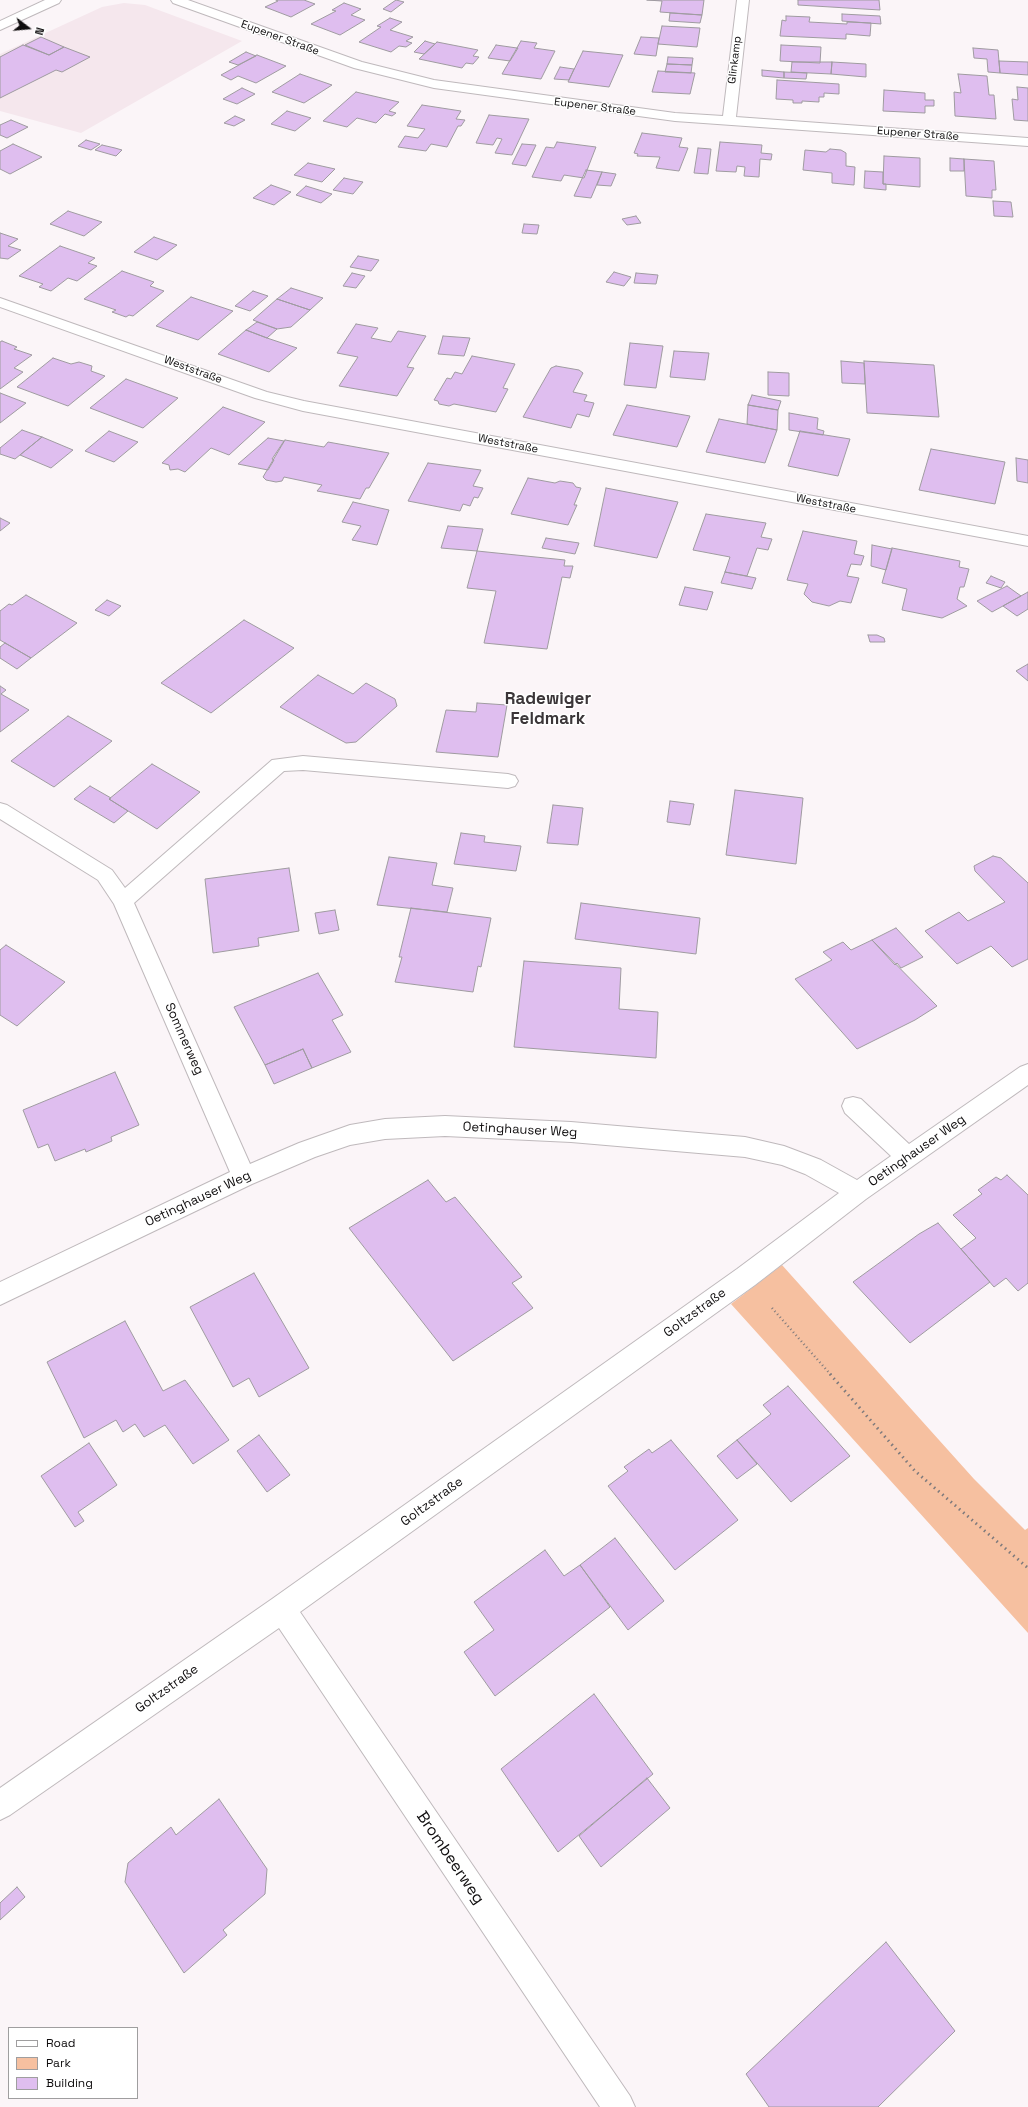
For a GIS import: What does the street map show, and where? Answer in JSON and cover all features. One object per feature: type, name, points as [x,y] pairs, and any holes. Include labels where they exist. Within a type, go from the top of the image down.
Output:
[{"type":"street","points":[[0,26],[55,0]]},
{"type":"street","name":"Eupener Straße","points":[[177,0],[358,65],[434,84],[667,116],[1028,142]]},
{"type":"street","name":"Glinkamp","points":[[729,121],[743,0]]},
{"type":"street","name":"Weststraße","points":[[0,302],[261,394],[303,406],[1028,542]]},
{"type":"street","points":[[123,901],[279,765],[303,763],[508,781]]},
{"type":"street","name":"Sommerweg","points":[[0,810],[105,875],[123,901],[244,1177]]},
{"type":"street","name":"Oetinghauser Weg","points":[[0,1294],[244,1177],[307,1150],[350,1135],[385,1129],[445,1126],[571,1132],[745,1147],[784,1156],[806,1164],[858,1192],[1028,1073]]},
{"type":"street","points":[[853,1106],[908,1158]]},
{"type":"street","name":"Goltzstraße","points":[[0,1805],[282,1609],[746,1277],[858,1192]]},
{"type":"street","name":"Brombeerweg","points":[[282,1609],[619,2107]]},
{"type":"path","points":[[746,1277],[915,1471],[1028,1568]]},
{"type":"shaded area","points":[[124,3],[145,5],[242,41],[81,133],[0,111],[0,54],[102,7]]},
{"type":"green space","points":[[782,1265],[974,1479],[1025,1530],[1028,1528],[1028,1633],[731,1304]]},
{"type":"building","points":[[276,0],[304,0],[315,4],[291,17],[265,7],[278,1]]},
{"type":"building","points":[[396,0],[404,2],[391,12],[383,9]]},
{"type":"building","points":[[647,0],[704,0],[702,15],[660,12],[662,1]]},
{"type":"building","points":[[798,0],[879,0],[880,10],[798,5]]},
{"type":"building","points":[[344,3],[361,9],[351,15],[365,20],[340,35],[311,24],[336,11],[332,10]]},
{"type":"building","points":[[670,13],[702,15],[700,23],[669,21]]},
{"type":"building","points":[[842,14],[880,16],[881,24],[842,21]]},
{"type":"building","points":[[786,16],[810,17],[809,22],[847,24],[847,22],[871,23],[870,36],[846,34],[846,39],[780,36],[782,20],[786,21]]},
{"type":"building","points":[[390,18],[402,22],[390,30],[413,37],[406,41],[412,43],[406,47],[399,46],[391,52],[359,42],[381,27],[377,26]]},
{"type":"building","points":[[662,26],[700,28],[697,47],[658,44]]},
{"type":"building","points":[[41,37],[64,47],[49,55],[25,45]]},
{"type":"building","points":[[641,37],[659,38],[656,56],[634,54]]},
{"type":"building","points":[[425,41],[435,44],[424,54],[414,52]]},
{"type":"building","points":[[521,41],[537,43],[534,48],[555,51],[541,79],[502,74]]},
{"type":"building","points":[[437,42],[478,50],[473,56],[479,57],[473,64],[466,63],[462,68],[419,59]]},
{"type":"building","points":[[23,45],[49,55],[64,47],[90,57],[62,72],[56,70],[0,98],[0,57]]},
{"type":"building","points":[[496,45],[518,48],[510,61],[488,58]]},
{"type":"building","points":[[781,45],[821,47],[820,63],[780,61]]},
{"type":"building","points":[[973,48],[998,50],[1000,73],[988,72],[987,59],[974,58]]},
{"type":"building","points":[[583,51],[623,55],[609,87],[568,82]]},
{"type":"building","points":[[246,52],[256,56],[238,65],[229,62]]},
{"type":"building","points":[[257,55],[286,66],[256,83],[238,76],[231,80],[221,75]]},
{"type":"building","points":[[668,57],[693,58],[692,65],[667,64]]},
{"type":"building","points":[[999,61],[1028,62],[1028,75],[1000,73]]},
{"type":"building","points":[[792,62],[832,62],[831,74],[791,72]]},
{"type":"building","points":[[832,62],[866,64],[866,77],[831,74]]},
{"type":"building","points":[[667,64],[692,65],[691,73],[665,72]]},
{"type":"building","points":[[560,67],[574,69],[569,80],[554,79]]},
{"type":"building","points":[[762,70],[784,72],[784,78],[762,76]]},
{"type":"building","points":[[658,71],[695,73],[690,94],[652,92]]},
{"type":"building","points":[[784,72],[807,73],[806,79],[784,78]]},
{"type":"building","points":[[300,74],[332,85],[304,103],[272,92]]},
{"type":"building","points":[[958,74],[987,76],[989,95],[994,95],[996,119],[955,116],[954,92],[961,93]]},
{"type":"building","points":[[777,80],[839,84],[839,94],[824,93],[824,97],[819,97],[819,102],[802,101],[802,103],[793,103],[793,100],[776,99]]},
{"type":"building","points":[[1017,87],[1028,88],[1028,121],[1014,120],[1012,99],[1018,100]]},
{"type":"building","points":[[242,88],[255,94],[237,104],[223,99]]},
{"type":"building","points":[[884,90],[925,93],[925,100],[934,100],[934,106],[925,106],[925,113],[883,111]]},
{"type":"building","points":[[356,92],[399,102],[389,111],[396,113],[392,116],[385,114],[376,123],[357,118],[347,127],[323,121]]},
{"type":"building","points":[[422,105],[461,111],[456,119],[465,120],[461,126],[458,126],[447,147],[431,144],[426,151],[398,147],[405,136],[418,138],[425,129],[407,126]]},
{"type":"building","points":[[287,111],[311,118],[295,131],[271,124]]},
{"type":"building","points":[[489,115],[529,119],[512,155],[495,153],[502,139],[497,138],[493,145],[476,143]]},
{"type":"building","points":[[235,116],[245,120],[234,126],[224,123]]},
{"type":"building","points":[[11,120],[28,127],[7,138],[0,135],[0,125]]},
{"type":"building","points":[[642,133],[682,138],[679,147],[688,148],[679,171],[656,168],[660,157],[637,156],[638,154],[634,153]]},
{"type":"building","points":[[86,140],[100,144],[91,150],[78,146]]},
{"type":"building","points":[[557,142],[596,147],[584,178],[564,175],[561,181],[532,177],[546,147],[554,148]]},
{"type":"building","points":[[720,142],[762,145],[761,153],[772,154],[771,160],[760,159],[759,177],[744,176],[745,167],[737,166],[736,172],[716,171]]},
{"type":"building","points":[[13,144],[42,157],[10,174],[0,169],[0,151]]},
{"type":"building","points":[[522,144],[536,145],[526,166],[512,164]]},
{"type":"building","points":[[102,145],[122,150],[116,156],[95,150]]},
{"type":"building","points":[[698,148],[711,149],[708,174],[694,173]]},
{"type":"building","points":[[830,149],[841,150],[846,153],[846,166],[855,167],[854,185],[832,183],[832,173],[803,170],[805,150],[826,152]]},
{"type":"building","points":[[884,156],[920,158],[920,187],[883,184]]},
{"type":"building","points":[[950,158],[964,159],[964,171],[950,171]]},
{"type":"building","points":[[964,159],[994,161],[996,190],[992,190],[992,198],[966,196]]},
{"type":"building","points":[[308,163],[335,169],[322,182],[294,175]]},
{"type":"building","points":[[586,170],[602,172],[591,198],[574,196]]},
{"type":"building","points":[[865,171],[883,172],[883,184],[886,184],[886,190],[864,188]]},
{"type":"building","points":[[602,172],[616,174],[611,186],[597,185]]},
{"type":"building","points":[[344,178],[363,182],[353,194],[333,190]]},
{"type":"building","points":[[271,185],[291,192],[274,205],[253,198]]},
{"type":"building","points":[[306,186],[332,194],[321,203],[296,195]]},
{"type":"building","points":[[993,201],[1011,202],[1013,217],[994,216]]},
{"type":"building","points":[[68,211],[102,222],[84,236],[50,224]]},
{"type":"building","points":[[636,216],[641,223],[627,225],[622,219]]},
{"type":"building","points":[[524,224],[539,225],[537,234],[522,233]]},
{"type":"building","points":[[0,233],[18,239],[8,246],[21,250],[8,259],[0,258]]},
{"type":"building","points":[[154,237],[177,245],[157,260],[134,252]]},
{"type":"building","points":[[60,246],[95,258],[88,263],[97,266],[77,281],[68,278],[51,291],[39,287],[43,284],[19,276]]},
{"type":"building","points":[[358,256],[379,260],[371,271],[350,267]]},
{"type":"building","points":[[122,271],[154,282],[150,286],[164,291],[133,316],[129,315],[126,317],[112,312],[116,310],[84,299]]},
{"type":"building","points":[[614,272],[631,277],[624,286],[606,282]]},
{"type":"building","points":[[352,273],[365,276],[356,288],[343,286]]},
{"type":"building","points":[[636,273],[658,275],[656,284],[634,283]]},
{"type":"building","points":[[291,288],[323,298],[310,310],[277,299]]},
{"type":"building","points":[[253,291],[268,296],[250,311],[235,306]]},
{"type":"building","points":[[191,297],[233,311],[198,340],[156,326]]},
{"type":"building","points":[[277,299],[310,310],[291,327],[277,329],[253,320]]},
{"type":"building","points":[[257,322],[277,329],[267,338],[246,330]]},
{"type":"building","points":[[356,324],[378,328],[371,338],[391,342],[398,331],[426,336],[407,367],[414,368],[397,396],[339,386],[358,357],[337,353]]},
{"type":"building","points":[[246,330],[297,348],[269,372],[218,354]]},
{"type":"building","points":[[443,336],[470,338],[464,356],[438,354]]},
{"type":"building","points":[[2,341],[17,347],[14,349],[32,355],[14,368],[23,372],[0,389],[0,342]]},
{"type":"building","points":[[630,343],[663,346],[656,388],[624,385]]},
{"type":"building","points":[[674,351],[709,353],[705,380],[670,377]]},
{"type":"building","points":[[472,356],[515,364],[503,388],[508,389],[496,412],[454,404],[449,406],[439,404],[438,401],[434,400],[447,378],[451,379],[455,372],[462,374]]},
{"type":"building","points":[[53,358],[71,364],[79,362],[92,366],[91,371],[105,376],[68,406],[17,387]]},
{"type":"building","points":[[841,361],[864,363],[865,384],[842,383]]},
{"type":"building","points":[[864,361],[934,365],[939,417],[867,413]]},
{"type":"building","points":[[556,366],[579,370],[583,373],[573,392],[587,395],[584,401],[594,403],[589,417],[577,414],[571,428],[523,417],[551,368]]},
{"type":"building","points":[[768,372],[789,373],[789,396],[768,395]]},
{"type":"building","points":[[126,379],[178,398],[143,428],[90,408]]},
{"type":"building","points":[[0,393],[26,403],[0,423]]},
{"type":"building","points":[[752,395],[781,401],[778,410],[748,405]]},
{"type":"building","points":[[627,405],[690,416],[677,447],[613,435]]},
{"type":"building","points":[[748,405],[778,410],[777,430],[747,424]]},
{"type":"building","points":[[223,407],[265,422],[229,455],[211,448],[185,472],[178,469],[170,470],[169,465],[162,463]]},
{"type":"building","points":[[789,413],[818,418],[817,429],[824,431],[823,435],[789,430]]},
{"type":"building","points":[[719,419],[777,430],[765,463],[706,452]]},
{"type":"building","points":[[22,430],[42,437],[15,459],[0,454],[0,448]]},
{"type":"building","points":[[109,431],[138,442],[114,462],[85,451]]},
{"type":"building","points":[[800,431],[850,439],[838,476],[788,466]]},
{"type":"building","points":[[42,437],[73,450],[51,468],[20,455]]},
{"type":"building","points":[[268,438],[284,441],[272,459],[274,460],[268,470],[238,464]]},
{"type":"building","points":[[285,440],[324,447],[328,442],[389,453],[369,488],[366,488],[360,499],[317,491],[322,485],[284,477],[282,481],[276,482],[266,480],[263,477]]},
{"type":"building","points":[[931,449],[1005,462],[995,504],[919,490]]},
{"type":"building","points":[[1016,458],[1028,460],[1028,483],[1017,481]]},
{"type":"building","points":[[428,463],[481,470],[473,486],[483,488],[478,498],[474,497],[470,506],[463,504],[460,511],[408,501]]},
{"type":"building","points":[[528,478],[555,483],[560,481],[573,483],[576,487],[581,488],[574,505],[577,505],[568,525],[511,514]]},
{"type":"building","points":[[606,488],[678,502],[657,558],[594,546]]},
{"type":"building","points":[[353,502],[389,510],[377,545],[352,540],[361,526],[342,522]]},
{"type":"building","points":[[706,514],[766,523],[761,537],[772,539],[768,550],[757,548],[747,576],[725,572],[730,557],[693,550]]},
{"type":"building","points":[[0,518],[10,523],[0,531]]},
{"type":"building","points":[[448,526],[483,529],[477,551],[441,548]]},
{"type":"building","points":[[803,531],[857,541],[854,554],[864,556],[861,565],[851,564],[847,576],[859,578],[851,603],[840,601],[829,606],[812,602],[804,594],[808,584],[787,580]]},
{"type":"building","points":[[546,538],[579,543],[575,554],[542,548]]},
{"type":"building","points":[[872,545],[892,549],[886,570],[871,566]]},
{"type":"building","points":[[892,548],[960,561],[959,567],[969,569],[964,587],[960,587],[957,599],[967,606],[942,618],[902,610],[907,589],[882,583]]},
{"type":"building","points":[[477,551],[565,560],[564,566],[573,566],[570,578],[562,577],[547,649],[484,643],[496,591],[467,588]]},
{"type":"building","points":[[725,572],[756,578],[752,589],[721,583]]},
{"type":"building","points":[[991,576],[1005,582],[1001,588],[986,583]]},
{"type":"building","points":[[1007,586],[1021,596],[992,612],[977,601]]},
{"type":"building","points":[[685,587],[713,592],[707,610],[679,605]]},
{"type":"building","points":[[1028,592],[1028,609],[1017,616],[1003,606]]},
{"type":"building","points":[[26,595],[77,623],[31,658],[0,640],[0,611],[9,604],[12,605]]},
{"type":"building","points":[[107,600],[121,606],[109,616],[95,610]]},
{"type":"building","points":[[244,620],[294,648],[211,713],[161,683]]},
{"type":"building","points":[[868,635],[877,635],[884,638],[885,642],[870,642]]},
{"type":"building","points":[[5,643],[31,658],[17,669],[0,658],[0,647]]},
{"type":"building","points":[[1028,664],[1028,681],[1016,671]]},
{"type":"building","points":[[318,675],[353,694],[366,683],[395,699],[397,706],[356,742],[346,743],[280,707]]},
{"type":"building","points":[[0,686],[6,690],[1,694],[29,710],[0,732]]},
{"type":"building","points":[[477,703],[507,705],[498,757],[436,752],[446,710],[476,712]]},
{"type":"building","points":[[68,716],[112,741],[54,787],[11,761]]},
{"type":"building","points":[[152,764],[200,792],[157,829],[109,799]]},
{"type":"building","points":[[90,786],[111,798],[109,799],[128,811],[114,823],[74,799]]},
{"type":"building","points":[[735,790],[803,798],[796,864],[726,855]]},
{"type":"building","points":[[670,801],[694,804],[690,825],[667,822]]},
{"type":"building","points":[[553,805],[583,808],[578,845],[547,843]]},
{"type":"building","points":[[461,833],[485,836],[484,842],[521,846],[516,871],[454,864]]},
{"type":"building","points":[[993,856],[1001,858],[1028,883],[1028,959],[1012,967],[991,946],[957,964],[925,931],[959,912],[968,921],[1005,902],[975,871],[974,866]]},
{"type":"building","points":[[389,857],[437,863],[432,885],[453,888],[447,912],[377,905]]},
{"type":"building","points":[[289,868],[299,931],[258,938],[259,946],[213,953],[205,879]]},
{"type":"building","points":[[581,903],[700,918],[696,954],[575,939]]},
{"type":"building","points":[[411,908],[491,918],[481,967],[478,966],[473,992],[395,982],[402,957],[399,957]]},
{"type":"building","points":[[335,910],[339,930],[319,934],[315,913]]},
{"type":"building","points":[[896,928],[923,957],[901,968],[897,963],[895,965],[872,940]]},
{"type":"building","points":[[872,940],[937,1006],[915,1020],[857,1049],[795,979],[832,960],[823,952],[843,942],[851,950]]},
{"type":"building","points":[[6,945],[65,982],[17,1026],[0,1015],[0,950]]},
{"type":"building","points":[[524,961],[621,968],[619,1009],[658,1012],[656,1058],[514,1047]]},
{"type":"building","points":[[318,973],[343,1015],[332,1020],[351,1052],[312,1068],[303,1049],[265,1065],[234,1007]]},
{"type":"building","points":[[303,1049],[312,1068],[274,1084],[265,1065]]},
{"type":"building","points":[[115,1072],[139,1125],[111,1137],[112,1141],[86,1152],[85,1149],[55,1161],[48,1144],[38,1148],[23,1110]]},
{"type":"building","points":[[1007,1175],[1028,1195],[1028,1283],[1018,1291],[1006,1278],[994,1287],[961,1249],[976,1238],[953,1215],[982,1194],[978,1190],[996,1177],[1001,1180]]},
{"type":"building","points":[[428,1180],[446,1202],[455,1197],[522,1277],[512,1283],[533,1308],[453,1361],[349,1228]]},
{"type":"building","points":[[938,1223],[990,1282],[910,1343],[853,1282],[919,1234]]},
{"type":"building","points":[[254,1273],[309,1368],[259,1397],[249,1378],[233,1387],[190,1307]]},
{"type":"building","points":[[125,1321],[163,1391],[185,1380],[229,1440],[193,1464],[165,1425],[144,1437],[135,1424],[123,1432],[116,1420],[84,1438],[47,1362]]},
{"type":"building","points":[[788,1386],[850,1456],[791,1502],[737,1440],[771,1414],[763,1405]]},
{"type":"building","points":[[259,1435],[290,1475],[267,1492],[237,1451]]},
{"type":"building","points":[[671,1440],[738,1520],[675,1570],[608,1486],[628,1471],[624,1467],[649,1449],[652,1453]]},
{"type":"building","points":[[737,1440],[757,1464],[737,1479],[717,1456]]},
{"type":"building","points":[[89,1443],[117,1485],[78,1512],[84,1521],[75,1527],[41,1476]]},
{"type":"building","points":[[615,1538],[664,1601],[628,1630],[580,1565]]},
{"type":"building","points":[[545,1550],[564,1576],[580,1565],[610,1607],[495,1696],[464,1652],[494,1630],[474,1602]]},
{"type":"building","points":[[594,1694],[653,1774],[558,1852],[501,1769]]},
{"type":"building","points":[[647,1778],[670,1808],[601,1867],[579,1836]]},
{"type":"building","points":[[219,1799],[267,1869],[265,1894],[223,1930],[227,1935],[184,1973],[125,1882],[128,1863],[171,1827],[176,1835]]},
{"type":"building","points":[[17,1887],[25,1897],[0,1920],[0,1903]]},
{"type":"building","points":[[886,1942],[955,2031],[878,2107],[769,2107],[746,2074]]},
{"type":"district","name":"Radewiger Feldmark","points":[[548,709]]}]
